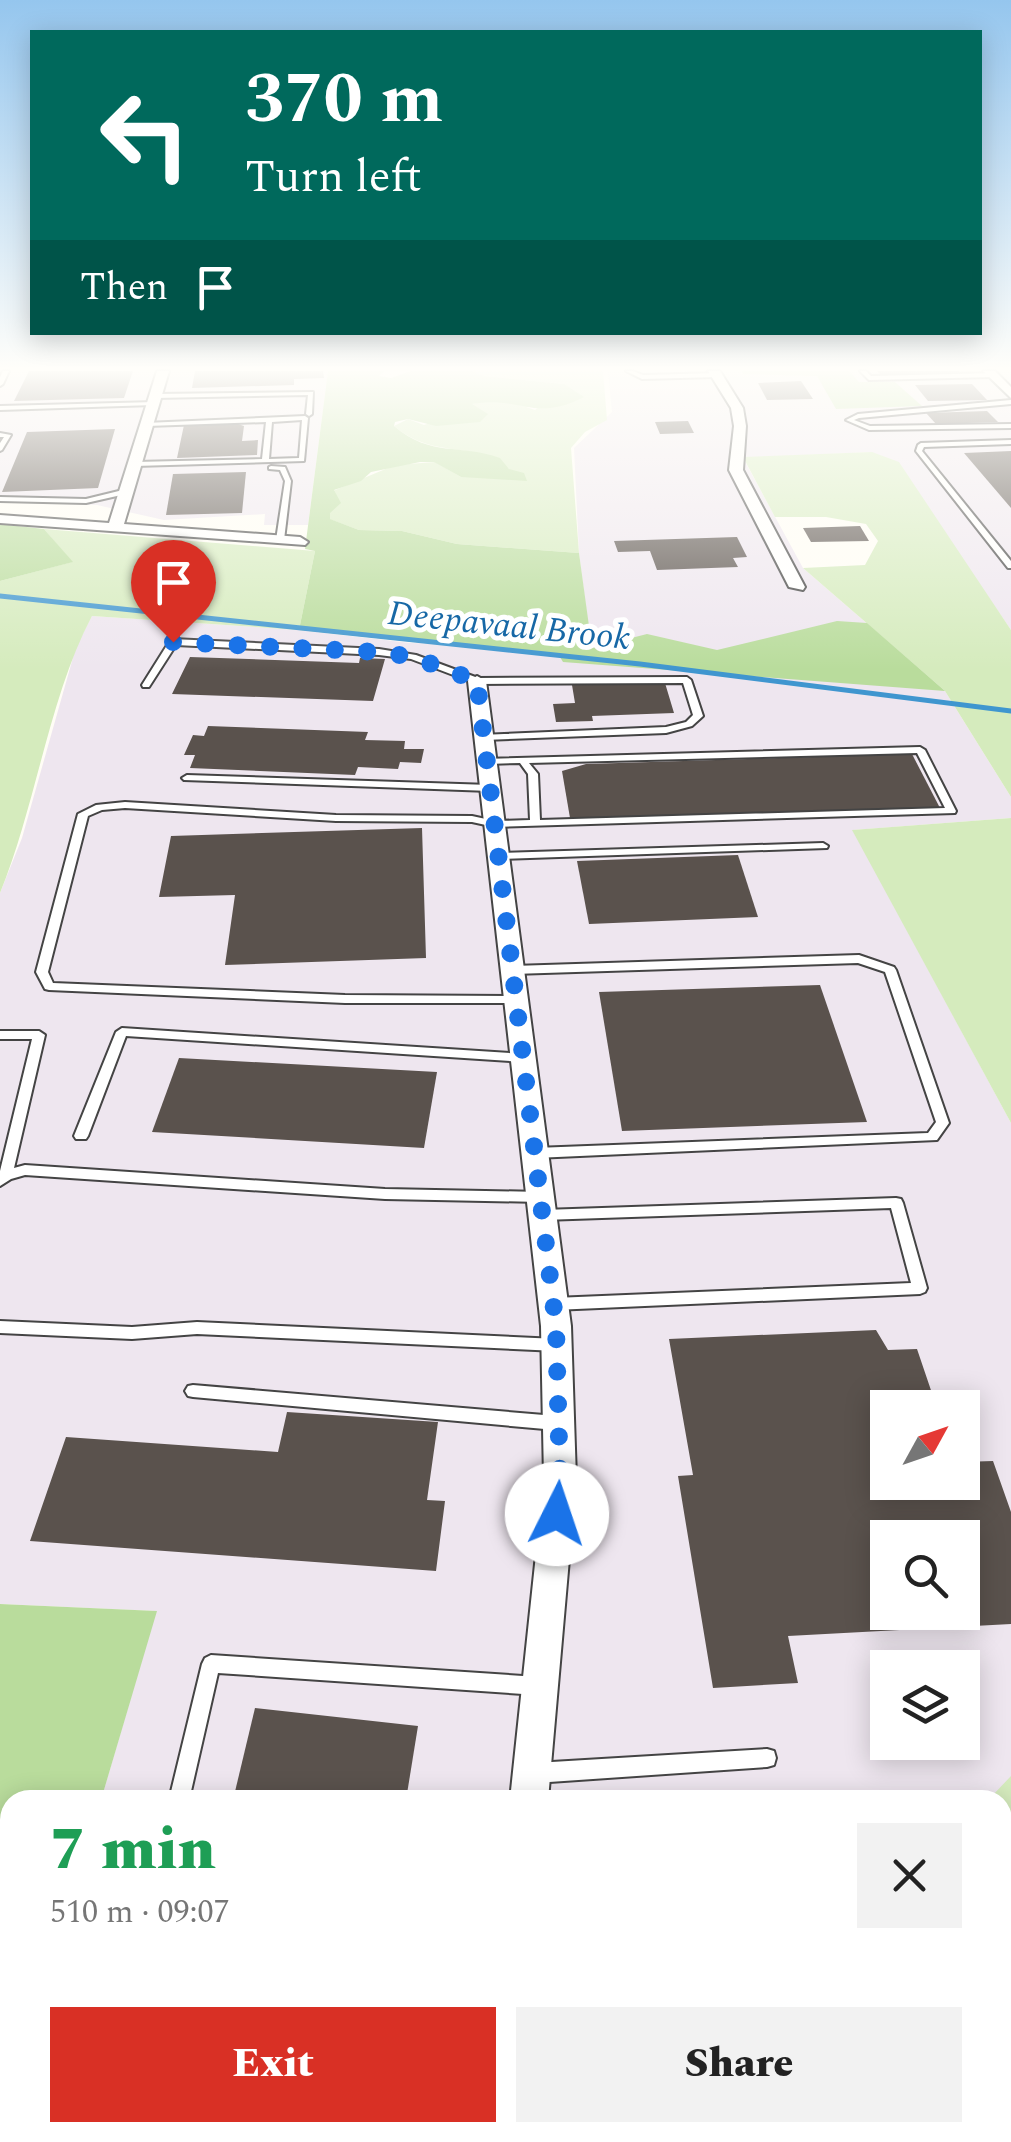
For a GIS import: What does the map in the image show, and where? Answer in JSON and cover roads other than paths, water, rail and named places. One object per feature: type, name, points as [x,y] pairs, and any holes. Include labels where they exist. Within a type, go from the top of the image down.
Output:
[{"type":"street","points":[[116,528],[133,471]]},
{"type":"street","points":[[737,471],[788,562],[797,587]]},
{"type":"street","points":[[0,518],[300,542]]},
{"type":"street","points":[[477,681],[557,1345],[560,1479],[531,1787]]},
{"type":"lane","points":[[280,540],[288,481],[283,471]]},
{"type":"lane","points":[[935,471],[1011,566]]},
{"type":"lane","points":[[0,499],[86,501],[126,491]]},
{"type":"lane","points":[[146,685],[173,642],[379,652],[413,657],[477,681],[687,680],[698,716],[688,724],[487,762]]},
{"type":"lane","points":[[187,778],[487,762],[920,750],[951,811],[495,824],[472,819],[336,818],[125,805],[100,807],[83,814],[42,972],[49,986],[345,999],[516,1000]]},
{"type":"lane","points":[[523,762],[533,774],[535,823]]},
{"type":"lane","points":[[498,856],[823,846]]},
{"type":"lane","points":[[513,970],[859,959],[890,970],[943,1123],[932,1137],[535,1154]]},
{"type":"lane","points":[[81,1136],[122,1032],[524,1058]]},
{"type":"lane","points":[[0,1035],[40,1035],[2,1177]]},
{"type":"lane","points":[[2,1177],[24,1170],[542,1206],[896,1204],[920,1288],[554,1304]]},
{"type":"lane","points":[[0,1327],[132,1333],[197,1328],[557,1345]]},
{"type":"lane","points":[[193,1391],[559,1423]]},
{"type":"lane","points":[[181,1790],[211,1664],[540,1686]]},
{"type":"lane","points":[[531,1787],[767,1758]]},
{"type":"waterway","name":"Deepavaal Brook","points":[[0,596],[640,664],[1011,711]]}]
